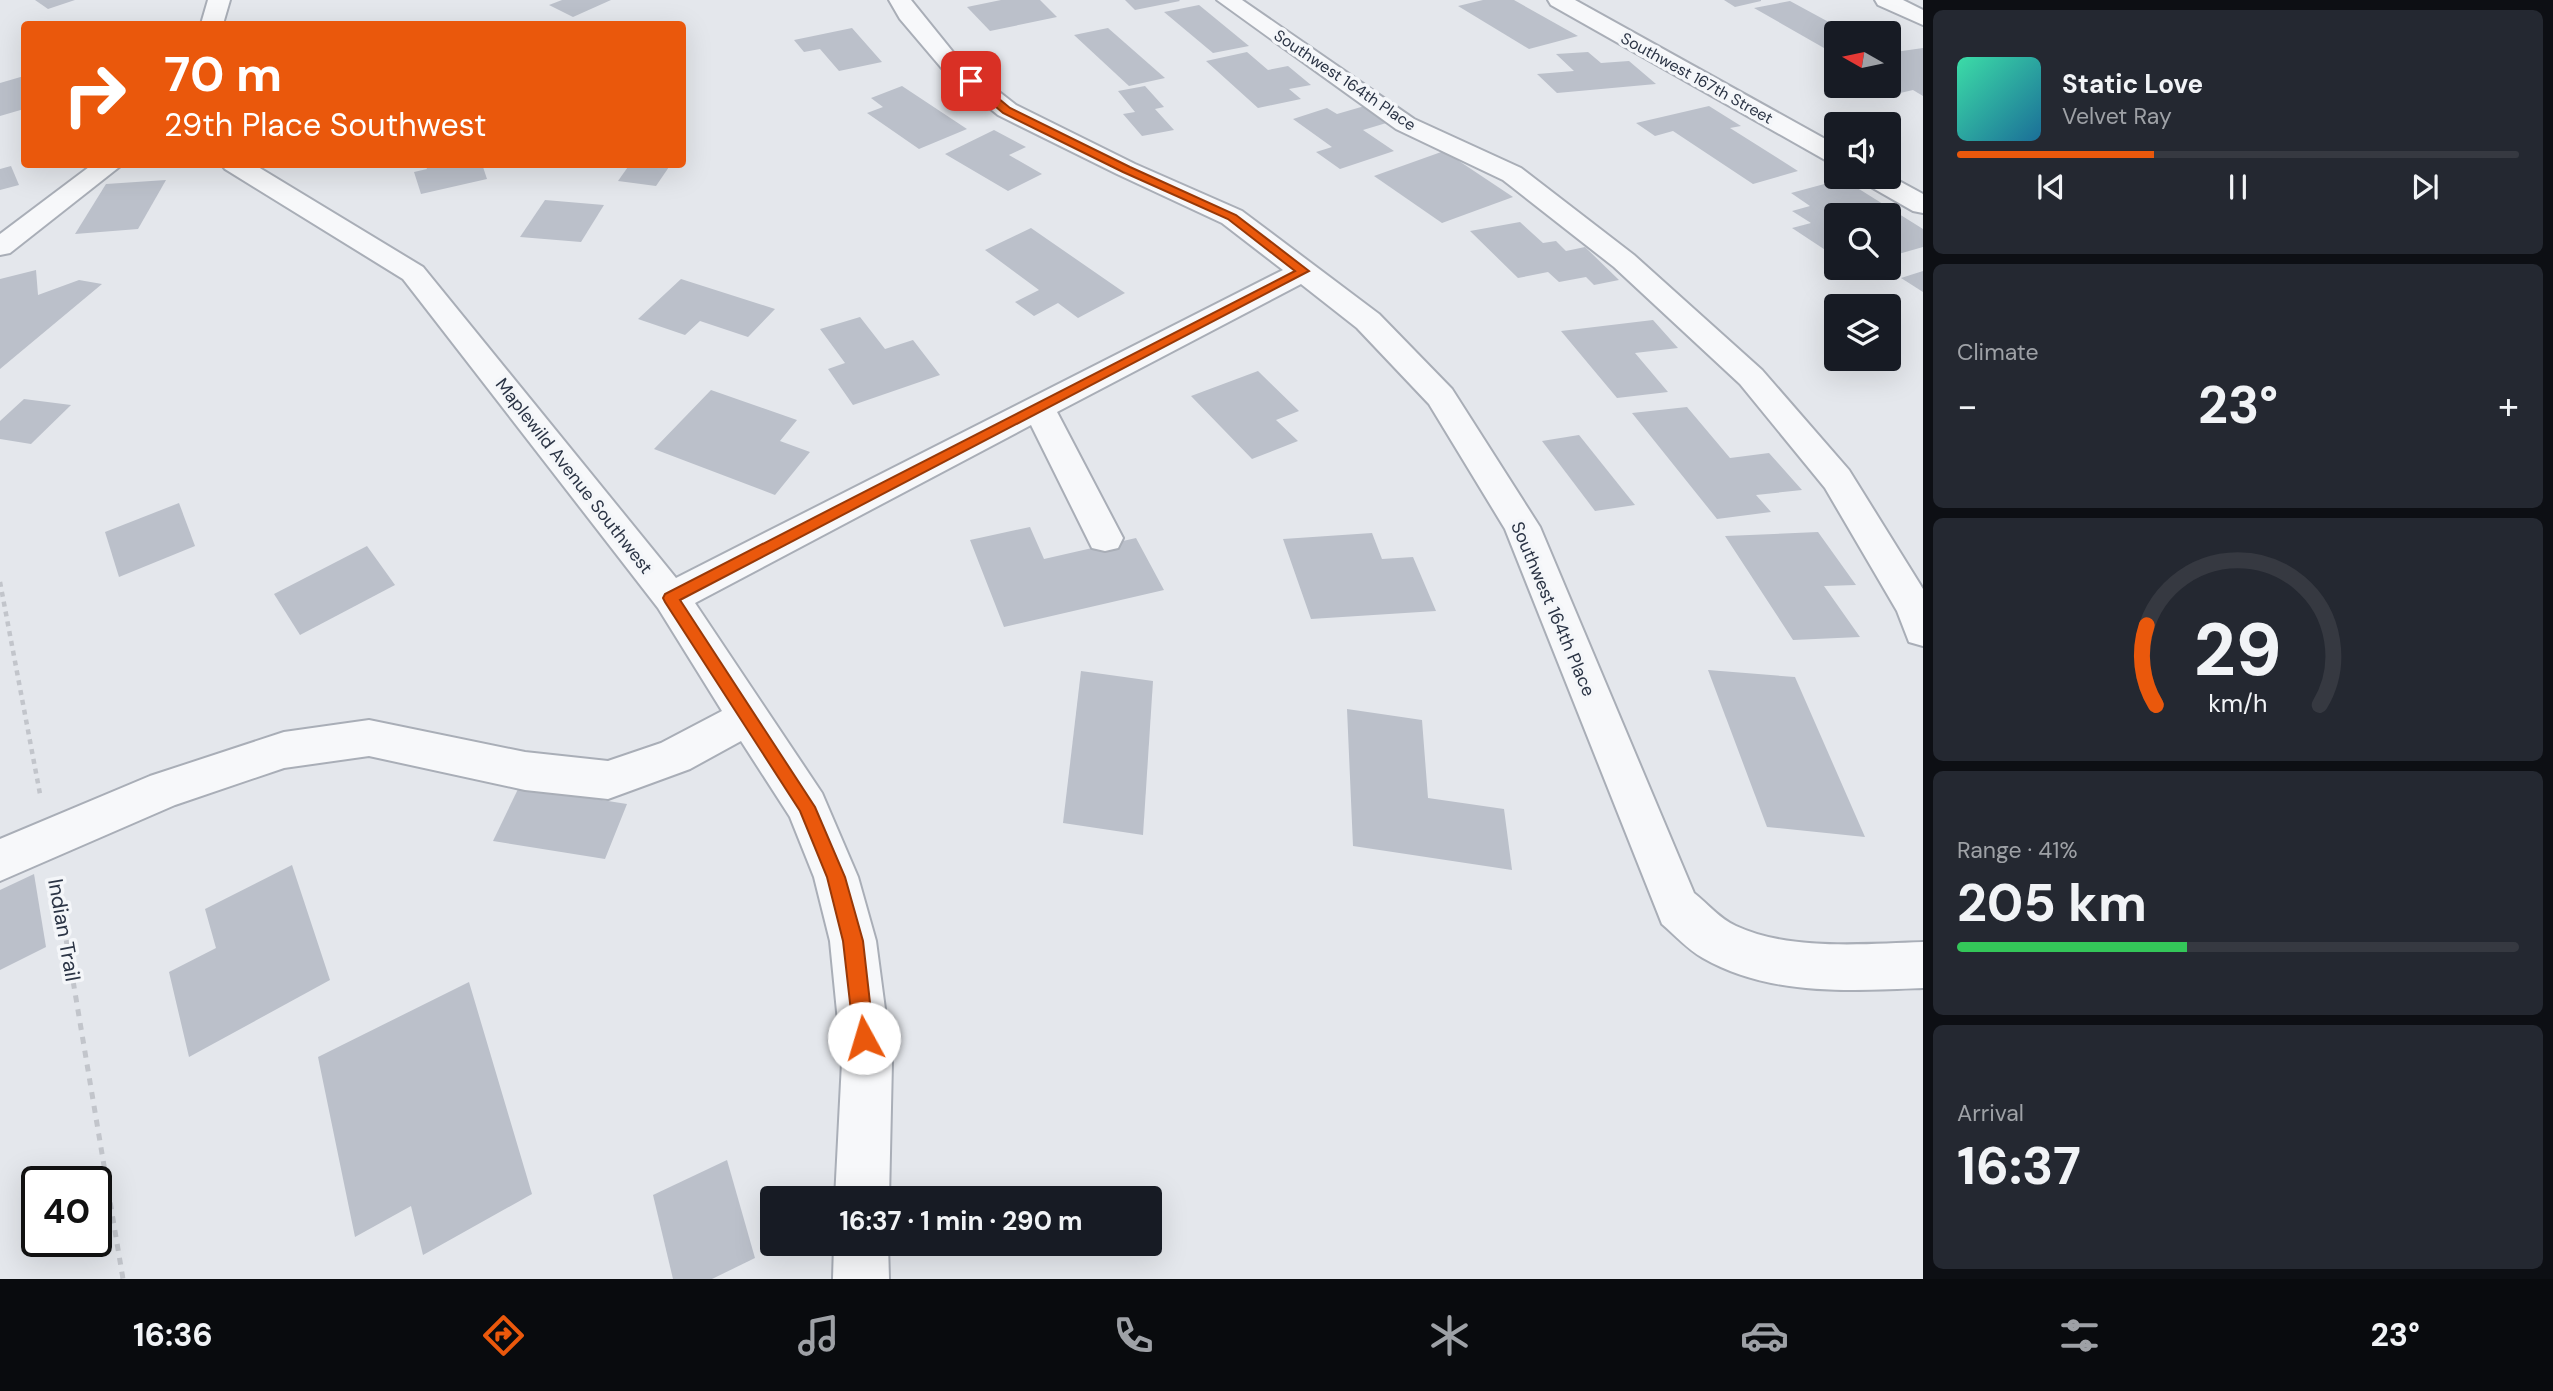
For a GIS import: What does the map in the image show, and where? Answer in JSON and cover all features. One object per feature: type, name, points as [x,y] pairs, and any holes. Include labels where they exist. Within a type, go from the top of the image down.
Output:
[{"type":"street","points":[[213,21],[219,0]]},
{"type":"street","name":"Southwest 164th Place","points":[[900,0],[908,14],[953,67],[1007,110],[1126,169],[1232,217],[1368,321],[1441,397],[1522,527],[1678,908],[1723,945],[1776,962],[1853,967],[1923,965]]},
{"type":"street","name":"Southwest 164th Place","points":[[1228,0],[1405,124],[1512,174],[1624,261],[1751,377],[1837,480],[1915,608],[1923,631]]},
{"type":"street","name":"Southwest 167th Street","points":[[1559,0],[1824,149]]},
{"type":"street","points":[[1886,0],[1923,18]]},
{"type":"street","points":[[0,247],[105,168]]},
{"type":"street","name":"Maplewild Avenue Southwest","points":[[241,168],[414,273],[671,598],[807,807],[836,877],[853,941],[867,1062],[862,1186]]},
{"type":"street","points":[[1894,189],[1923,205]]},
{"type":"street","points":[[671,598],[1303,271]]},
{"type":"street","points":[[1038,408],[1105,538]]},
{"type":"street","points":[[0,860],[48,837],[165,789],[284,750],[369,738],[525,771],[608,780],[675,755],[748,717]]},
{"type":"street","points":[[861,1256],[861,1279]]},
{"type":"path","name":"Indian Trail","points":[[0,582],[48,837],[123,1279]]},
{"type":"building","points":[[35,0],[75,0],[48,9]]},
{"type":"building","points":[[562,0],[611,0],[573,17],[549,5]]},
{"type":"building","points":[[1001,0],[1040,0],[1057,17],[990,31],[967,7]]},
{"type":"building","points":[[1125,0],[1179,0],[1180,1],[1135,10]]},
{"type":"building","points":[[1483,0],[1514,0],[1578,36],[1529,49],[1458,6]]},
{"type":"building","points":[[1724,0],[1761,0],[1761,1],[1735,7]]},
{"type":"building","points":[[1790,1],[1827,21],[1824,21],[1824,48],[1754,8]]},
{"type":"building","points":[[1199,5],[1249,46],[1213,53],[1164,12]]},
{"type":"building","points":[[852,28],[882,62],[839,71],[820,49],[804,52],[794,40]]},
{"type":"building","points":[[1108,28],[1165,78],[1129,86],[1074,35]]},
{"type":"building","points":[[1923,48],[1923,96],[1913,90],[1901,93],[1901,51]]},
{"type":"building","points":[[1247,52],[1268,70],[1288,66],[1311,85],[1289,89],[1301,99],[1258,108],[1206,61]]},
{"type":"building","points":[[1588,52],[1601,63],[1629,61],[1656,84],[1557,93],[1537,74],[1574,71],[1556,54]]},
{"type":"building","points":[[21,77],[21,110],[0,116],[0,83]]},
{"type":"building","points":[[902,86],[967,129],[919,149],[867,113],[883,107],[871,98]]},
{"type":"building","points":[[1145,86],[1164,107],[1155,109],[1174,130],[1142,136],[1123,114],[1135,112],[1118,91]]},
{"type":"building","points":[[1368,105],[1393,121],[1363,130],[1394,151],[1340,169],[1316,152],[1332,147],[1293,119],[1327,108],[1337,114]]},
{"type":"building","points":[[1709,106],[1741,126],[1730,128],[1798,171],[1753,184],[1673,131],[1655,136],[1636,123]]},
{"type":"building","points":[[994,130],[1026,147],[1009,155],[1042,174],[1008,191],[945,154]]},
{"type":"building","points":[[1444,151],[1513,197],[1442,223],[1374,176]]},
{"type":"building","points":[[11,166],[19,185],[0,190],[0,169]]},
{"type":"building","points":[[483,168],[487,179],[421,194],[414,172],[427,169]]},
{"type":"building","points":[[627,168],[668,168],[656,186],[618,181]]},
{"type":"building","points":[[166,180],[138,229],[75,234],[106,184]]},
{"type":"building","points":[[1824,184],[1824,189],[1859,189],[1881,203],[1824,203],[1824,249],[1792,228],[1811,223],[1792,211],[1810,206],[1791,193]]},
{"type":"building","points":[[545,200],[604,205],[581,242],[520,237]]},
{"type":"building","points":[[1901,215],[1923,229],[1923,247],[1901,253]]},
{"type":"building","points":[[1520,222],[1543,243],[1556,241],[1566,251],[1585,247],[1619,280],[1594,285],[1586,277],[1559,282],[1548,272],[1518,278],[1470,231]]},
{"type":"building","points":[[1031,228],[1125,293],[1078,318],[1058,303],[1034,316],[1015,302],[1039,290],[985,250]]},
{"type":"building","points":[[36,270],[38,295],[79,280],[102,284],[0,369],[0,279]]},
{"type":"building","points":[[1923,271],[1923,292],[1901,278]]},
{"type":"building","points":[[681,279],[775,309],[748,337],[700,321],[685,335],[638,319]]},
{"type":"building","points":[[860,317],[885,349],[913,340],[940,375],[853,405],[828,369],[845,363],[820,329]]},
{"type":"building","points":[[1653,320],[1678,348],[1635,353],[1668,392],[1617,398],[1561,331]]},
{"type":"building","points":[[1258,371],[1299,411],[1276,420],[1298,441],[1252,459],[1191,396]]},
{"type":"building","points":[[711,390],[797,420],[780,441],[810,452],[775,495],[654,449]]},
{"type":"building","points":[[24,399],[71,405],[31,444],[0,439],[0,421]]},
{"type":"building","points":[[1687,407],[1730,458],[1769,453],[1802,490],[1756,495],[1771,512],[1717,519],[1632,413]]},
{"type":"building","points":[[1579,435],[1635,505],[1595,511],[1542,441]]},
{"type":"building","points":[[179,503],[195,546],[119,577],[105,532]]},
{"type":"building","points":[[1030,527],[1044,559],[1136,538],[1164,590],[1004,627],[970,540]]},
{"type":"building","points":[[1818,532],[1856,585],[1824,586],[1860,637],[1793,640],[1725,536]]},
{"type":"building","points":[[1372,533],[1382,559],[1413,557],[1436,611],[1311,619],[1283,539]]},
{"type":"building","points":[[367,546],[395,585],[300,635],[274,594]]},
{"type":"building","points":[[1708,670],[1795,677],[1865,837],[1767,827]]},
{"type":"building","points":[[1081,671],[1153,681],[1143,835],[1063,823]]},
{"type":"building","points":[[1347,709],[1422,720],[1428,798],[1504,809],[1512,870],[1353,846]]},
{"type":"building","points":[[519,787],[627,804],[605,859],[493,841]]},
{"type":"building","points":[[292,865],[330,980],[189,1057],[169,972],[216,948],[205,909]]},
{"type":"building","points":[[34,874],[46,947],[0,970],[0,890]]},
{"type":"building","points":[[469,982],[532,1194],[423,1255],[411,1206],[355,1237],[318,1057]]},
{"type":"building","points":[[727,1160],[755,1258],[712,1279],[673,1279],[653,1195]]},
{"type":"route","points":[[864,1038],[853,941],[836,877],[807,807],[671,598],[1303,271],[1232,217],[1126,169],[1007,110],[971,81]]}]
